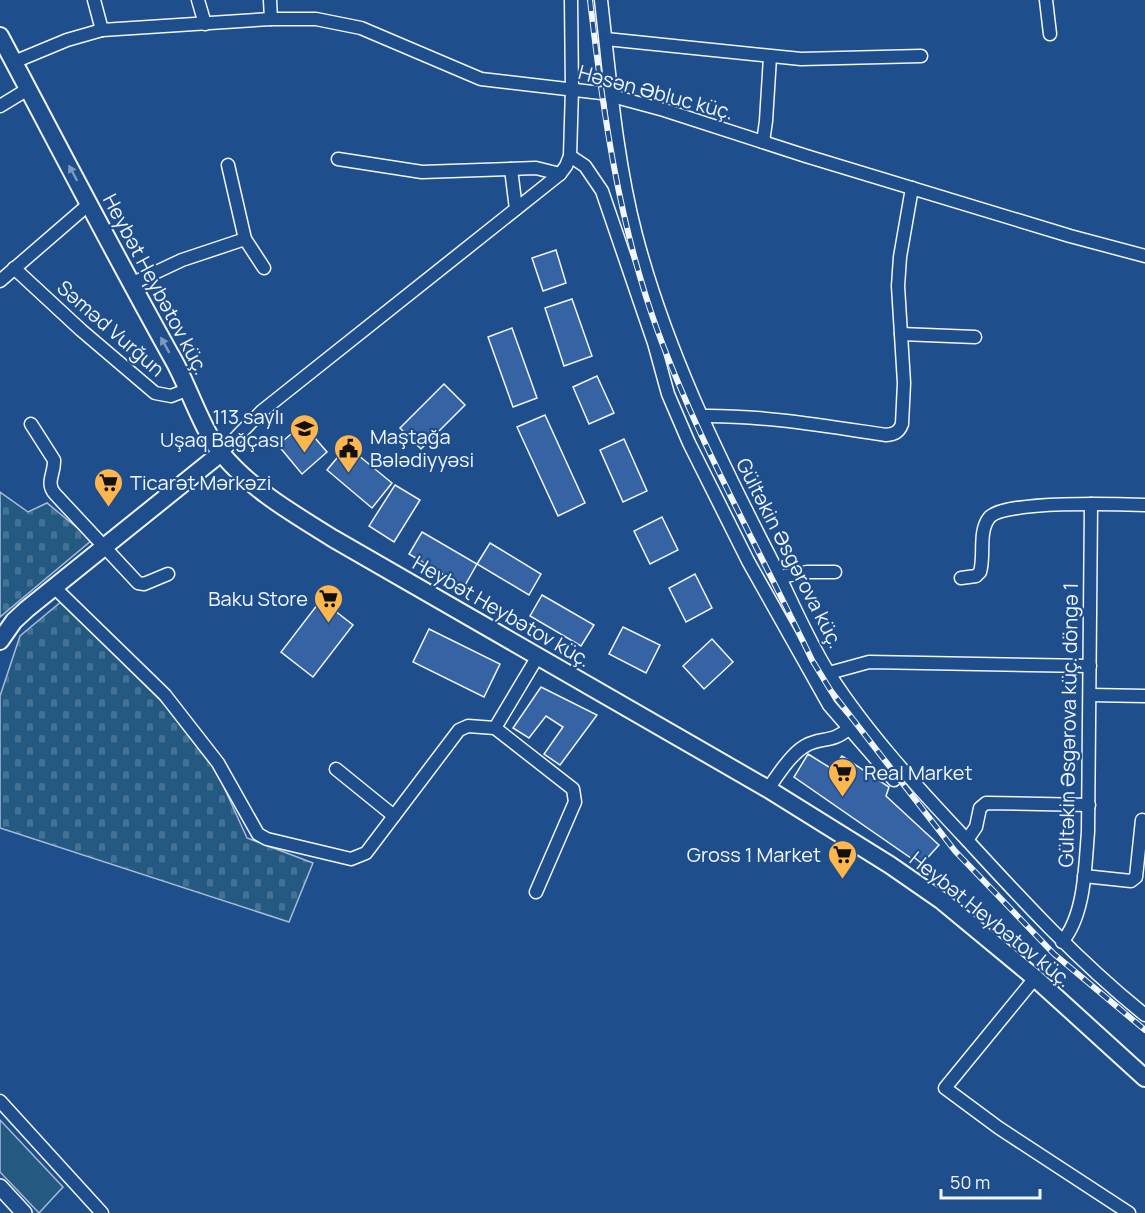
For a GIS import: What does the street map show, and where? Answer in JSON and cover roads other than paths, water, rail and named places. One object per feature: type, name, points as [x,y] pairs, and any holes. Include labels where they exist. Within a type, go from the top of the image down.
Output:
[{"type":"main road","name":"Heybət Heybətov küç.","points":[[0,36],[130,284],[189,389],[207,428],[221,453],[244,477],[275,502],[334,539],[768,789],[880,859],[942,901],[1035,978],[1145,1078]]},
{"type":"main road","points":[[0,641],[14,621],[221,453]]},
{"type":"street","points":[[94,0],[102,30]]},
{"type":"street","points":[[198,0],[205,24]]},
{"type":"street","points":[[270,0],[271,19]]},
{"type":"street","points":[[221,453],[262,411],[560,174],[570,156],[571,0]]},
{"type":"street","name":"Gültəkin Əsgərova küç.","points":[[601,0],[617,137],[636,234],[659,311],[700,416],[797,615],[829,674],[859,717],[927,798],[1062,942],[1145,1015]]},
{"type":"street","points":[[1046,0],[1050,34]]},
{"type":"street","name":"Həsən Əbluc küç.","points":[[14,62],[67,40],[102,30],[271,19],[316,19],[361,28],[481,79],[613,96],[912,188],[1145,256]]},
{"type":"street","points":[[606,39],[770,57],[835,60],[921,56]]},
{"type":"street","points":[[763,142],[770,57]]},
{"type":"street","points":[[0,106],[28,89]]},
{"type":"street","points":[[570,156],[585,166],[602,191],[654,343],[668,394],[689,442],[754,571],[829,705],[894,780]]},
{"type":"street","points":[[338,159],[422,172],[536,168],[560,174]]},
{"type":"street","points":[[228,165],[245,239],[264,268]]},
{"type":"street","points":[[511,169],[516,210]]},
{"type":"street","points":[[700,416],[730,416],[886,435],[893,435],[900,430],[904,383],[898,286],[900,257],[912,188]]},
{"type":"street","points":[[1,278],[89,204]]},
{"type":"street","points":[[130,284],[182,260],[245,239]]},
{"type":"street","name":"Səməd Vurğun","points":[[14,268],[81,330],[155,393],[171,396],[189,389]]},
{"type":"street","points":[[901,334],[975,337]]},
{"type":"street","points":[[32,424],[54,460],[51,489],[138,582],[144,584],[168,574]]},
{"type":"street","name":"Gültəkin Əsgərova küç. döngə 1","points":[[1062,942],[1071,932],[1075,922],[1084,876],[1089,805],[1091,504]]},
{"type":"street","points":[[961,578],[976,576],[980,572],[985,528],[987,519],[991,515],[1039,505],[1145,505]]},
{"type":"street","points":[[780,577],[807,572],[835,572]]},
{"type":"street","points":[[54,587],[165,695],[218,763],[258,834],[267,839],[351,859],[366,853],[459,730],[468,726],[495,728],[573,789],[575,802],[536,892]]},
{"type":"street","points":[[495,728],[538,656]]},
{"type":"street","points":[[829,674],[869,662],[1090,666]]},
{"type":"street","points":[[1090,695],[1145,696]]},
{"type":"street","points":[[768,789],[803,747],[830,740],[848,729]]},
{"type":"street","points":[[336,769],[394,816]]},
{"type":"street","points":[[967,840],[976,827],[980,808],[986,802],[1089,805]]},
{"type":"street","points":[[1084,876],[1131,881],[1136,877],[1142,820]]},
{"type":"street","points":[[1035,978],[945,1088],[999,1128],[1129,1213]]},
{"type":"street","points":[[0,1101],[102,1213]]},
{"type":"street","points":[[0,1186],[24,1213]]},
{"type":"railway","points":[[590,0],[614,168],[644,292],[692,416],[812,660],[831,691],[955,851],[1054,954],[1145,1030]]},
{"type":"place","name":"113 saylı Uşaq Bağçası","points":[[305,454]]},
{"type":"place","name":"Maştağa Bələdiyyəsi","points":[[349,474]]},
{"type":"place","name":"Ticarət Mərkəzi","points":[[109,508]]},
{"type":"place","name":"Baku Store","points":[[329,624]]},
{"type":"place","name":"Real Market","points":[[843,798]]},
{"type":"place","name":"Gross 1 Market","points":[[842,880]]}]
